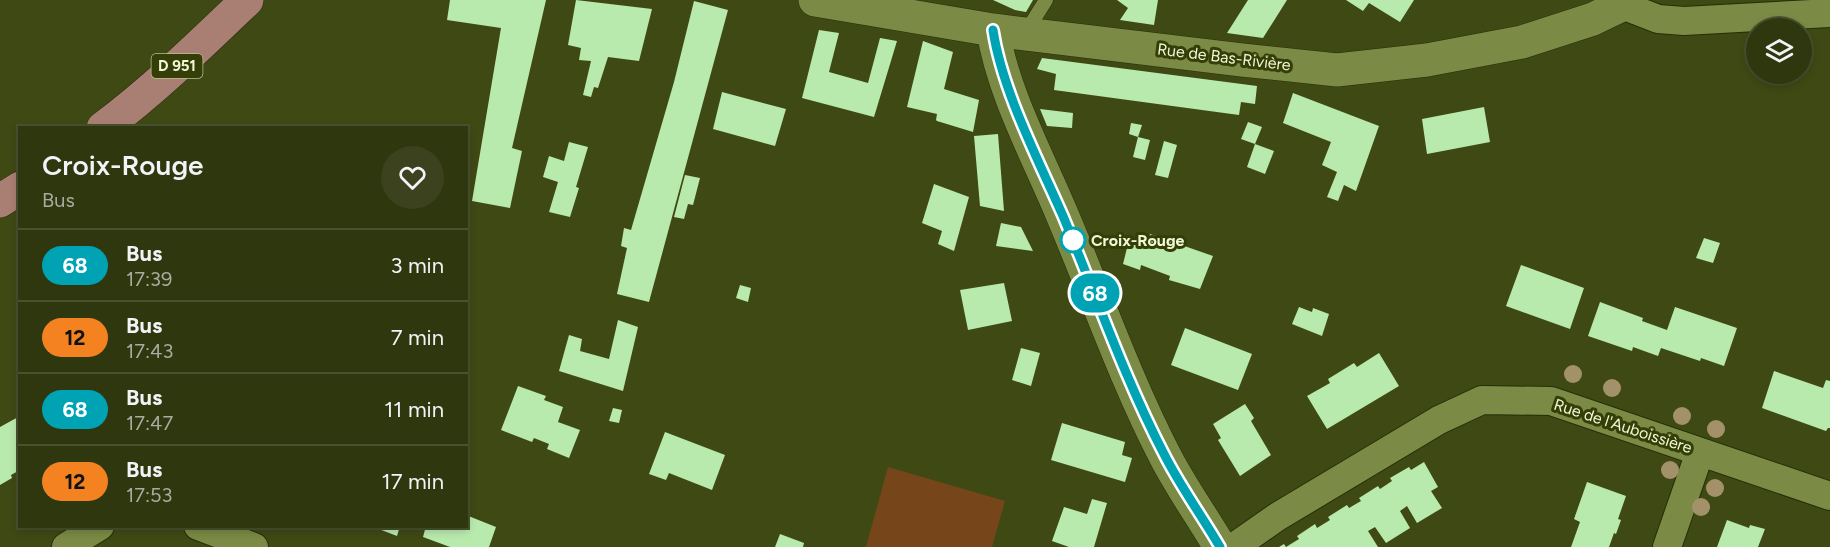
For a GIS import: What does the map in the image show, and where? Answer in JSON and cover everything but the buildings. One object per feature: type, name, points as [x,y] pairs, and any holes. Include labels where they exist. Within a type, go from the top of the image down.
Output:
[{"type":"main road","name":"D 951","points":[[106,126],[200,45],[247,0]]},
{"type":"main road","points":[[0,201],[18,189]]},
{"type":"street","name":"Rue de Bas-Rivière","points":[[815,0],[993,30],[1026,32],[1231,59],[1337,70],[1427,60],[1522,42],[1578,25],[1624,2]]},
{"type":"street","points":[[1624,2],[1658,20],[1684,21],[1830,13]]},
{"type":"street","points":[[993,30],[996,49],[1008,87],[1085,268],[1129,380],[1164,455],[1220,547]]},
{"type":"street","name":"Rue de l'Auboissière","points":[[1234,547],[1277,517],[1419,432],[1482,400],[1551,401],[1830,496]]},
{"type":"street","points":[[1667,547],[1700,452]]},
{"type":"street","points":[[66,547],[97,528]]},
{"type":"street","points":[[203,528],[254,547]]},
{"type":"lane","points":[[1026,32],[1046,0]]},
{"type":"shaded area","points":[[888,467],[1005,501],[992,547],[866,547]]},
{"type":"bus line","name":"68","points":[[993,30],[996,49],[1008,87],[1085,268],[1129,380],[1164,455],[1220,547]]},
{"type":"place","name":"Croix-Rouge","points":[[1073,240]]}]
